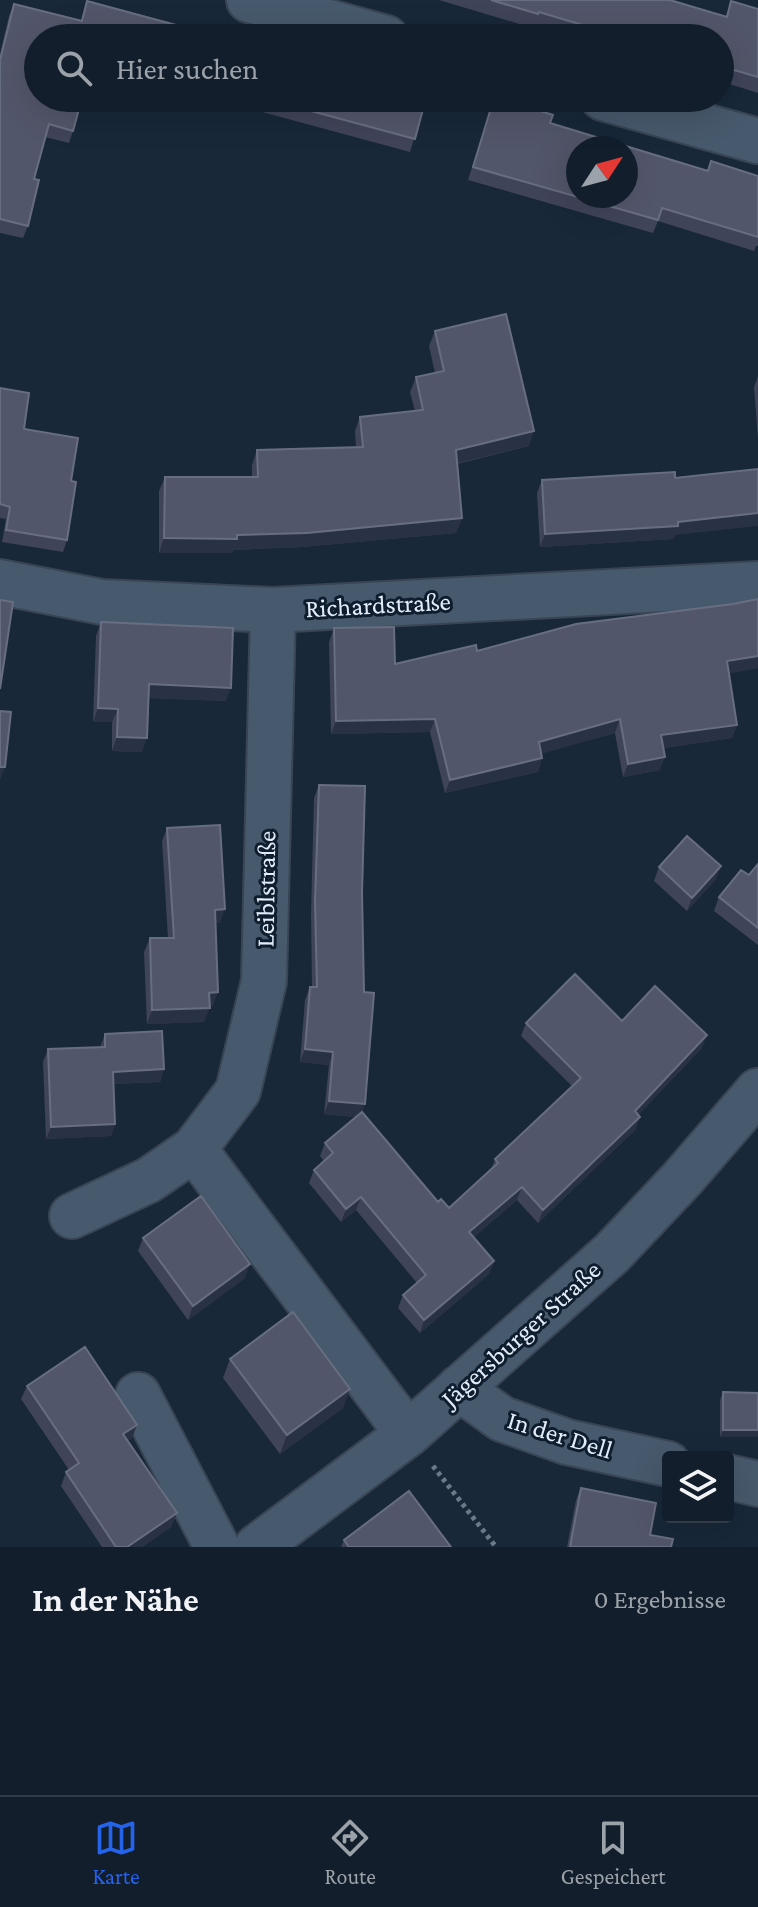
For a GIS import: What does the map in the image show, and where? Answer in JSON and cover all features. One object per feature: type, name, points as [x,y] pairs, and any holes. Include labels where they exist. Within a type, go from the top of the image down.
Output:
[{"type":"street","points":[[249,0],[336,24]]},
{"type":"street","points":[[653,112],[758,141]]},
{"type":"street","name":"Richardstraße","points":[[0,582],[102,602],[273,610],[758,584]]},
{"type":"street","name":"Leiblstraße","points":[[72,1216],[149,1180],[194,1149],[238,1091],[264,981],[273,610]]},
{"type":"street","name":"Jägersburger Straße","points":[[257,1547],[408,1434],[612,1253],[682,1179],[758,1091]]},
{"type":"street","points":[[194,1149],[408,1434]]},
{"type":"street","name":"In der Dell","points":[[459,1388],[502,1419],[515,1424],[567,1442],[662,1463]]},
{"type":"street","points":[[138,1395],[217,1547]]},
{"type":"street","points":[[734,1478],[758,1484]]},
{"type":"path","points":[[408,1434],[496,1547]]},
{"type":"building","points":[[491,0],[670,0],[727,17],[731,1],[758,9],[758,77],[734,70],[734,24],[579,24]]},
{"type":"building","points":[[87,1],[172,24],[24,24],[24,112],[78,112],[73,131],[49,124],[34,179],[39,180],[28,226],[0,219],[0,60],[14,4],[82,21]]},
{"type":"building","points":[[315,112],[422,112],[415,139]]},
{"type":"building","points":[[490,112],[543,112],[553,115],[550,123],[593,136],[566,136],[566,194],[473,167]]},
{"type":"building","points":[[638,150],[708,171],[711,161],[758,176],[758,237],[662,208],[658,220],[616,208],[638,208]]},
{"type":"building","points":[[506,314],[534,431],[456,450],[462,518],[307,533],[237,535],[237,539],[164,538],[165,477],[258,477],[257,450],[363,447],[360,417],[423,410],[416,377],[444,371],[435,331]]},
{"type":"building","points":[[0,388],[29,393],[24,429],[78,438],[71,481],[76,482],[67,540],[6,530],[10,507],[0,504]]},
{"type":"building","points":[[758,469],[758,513],[678,522],[678,526],[545,534],[542,480],[675,472],[675,478]]},
{"type":"building","points":[[758,599],[758,656],[727,661],[737,725],[661,735],[665,757],[628,764],[620,719],[539,742],[542,758],[450,780],[435,719],[336,721],[334,628],[394,627],[395,664],[476,645],[477,651],[576,624]]},
{"type":"building","points":[[0,600],[13,602],[0,689]]},
{"type":"building","points":[[101,622],[233,628],[231,688],[149,684],[147,738],[117,737],[118,709],[98,708]]},
{"type":"building","points":[[0,711],[11,712],[5,767],[0,767]]},
{"type":"building","points":[[319,785],[365,786],[362,893],[364,992],[374,993],[365,1104],[329,1101],[333,1052],[305,1049],[310,987],[317,987],[315,902]]},
{"type":"building","points":[[220,825],[225,909],[215,910],[218,992],[209,993],[210,1008],[152,1010],[150,938],[174,938],[167,828]]},
{"type":"building","points":[[687,836],[721,866],[692,898],[659,867]]},
{"type":"building","points":[[758,864],[758,928],[719,897],[741,870],[749,875]]},
{"type":"building","points":[[575,974],[622,1021],[655,986],[707,1035],[635,1111],[640,1117],[543,1210],[522,1187],[469,1232],[494,1261],[424,1320],[403,1295],[426,1275],[361,1197],[346,1209],[314,1170],[333,1153],[325,1143],[362,1112],[438,1202],[441,1199],[449,1208],[498,1163],[495,1159],[581,1078],[526,1023]]},
{"type":"building","points":[[162,1031],[164,1069],[113,1072],[115,1124],[51,1127],[48,1049],[105,1047],[105,1034]]},
{"type":"building","points":[[201,1196],[250,1264],[193,1306],[143,1238]]},
{"type":"building","points":[[293,1312],[350,1389],[287,1435],[230,1359]]},
{"type":"building","points":[[85,1347],[137,1425],[123,1434],[177,1513],[127,1547],[116,1547],[66,1472],[79,1463],[27,1386]]},
{"type":"building","points":[[723,1392],[758,1393],[758,1430],[723,1430]]},
{"type":"building","points":[[581,1488],[656,1503],[650,1535],[673,1539],[671,1547],[570,1547]]},
{"type":"building","points":[[409,1491],[451,1547],[349,1547],[344,1540]]}]
